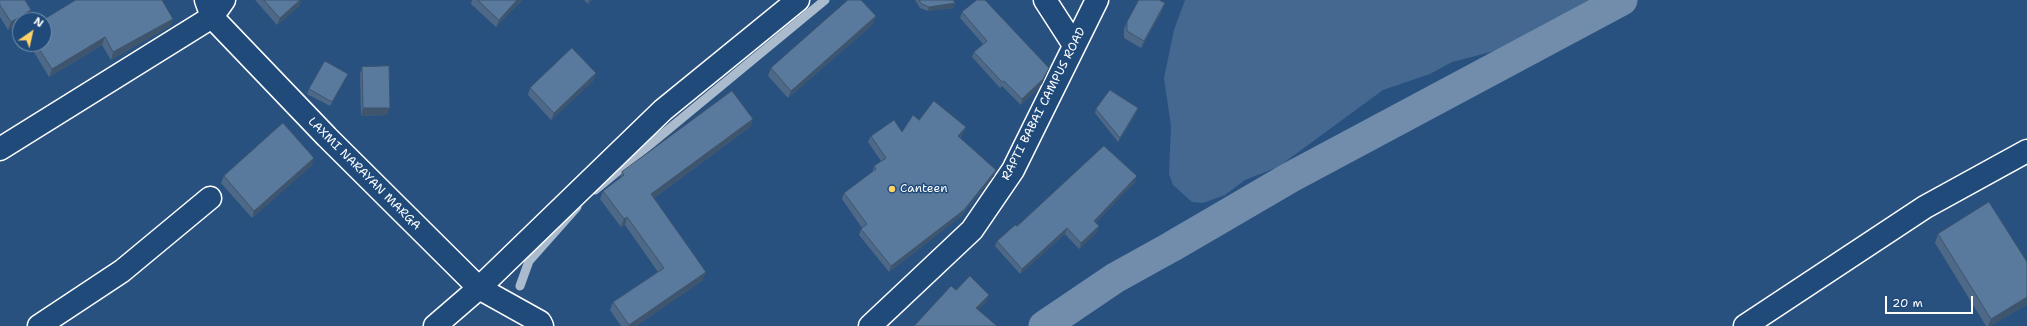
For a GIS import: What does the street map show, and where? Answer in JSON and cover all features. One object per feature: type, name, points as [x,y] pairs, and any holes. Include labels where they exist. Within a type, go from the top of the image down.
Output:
[{"type":"street","points":[[435,326],[479,288],[662,110],[798,0]]},
{"type":"street","points":[[1045,0],[1074,44]]},
{"type":"street","name":"RAPTI BABAI CAMPUS ROAD","points":[[870,326],[972,230],[1013,170],[1097,0]]},
{"type":"street","points":[[0,149],[214,6]]},
{"type":"street","name":"LAXMI NARAYAN MARGA","points":[[214,6],[327,137],[479,288],[540,322],[542,326]]},
{"type":"street","points":[[1745,326],[1925,207],[2027,151]]},
{"type":"street","points":[[39,326],[122,271],[210,198]]},
{"type":"shaded area","points":[[1185,0],[1596,0],[1570,17],[1514,46],[1452,62],[1430,74],[1383,90],[1278,167],[1245,180],[1225,195],[1203,203],[1192,202],[1173,185],[1169,174],[1171,126],[1164,78],[1174,30]]},
{"type":"building","points":[[0,0],[25,0],[31,10],[28,12],[12,12],[11,22],[0,5]]},
{"type":"building","points":[[76,0],[162,0],[173,19],[113,52],[105,37],[52,69],[41,52],[52,52],[52,15]]},
{"type":"building","points":[[264,0],[300,0],[280,18]]},
{"type":"building","points":[[478,0],[517,0],[499,20]]},
{"type":"building","points":[[848,0],[861,0],[876,16],[791,91],[771,68]]},
{"type":"building","points":[[919,0],[953,0],[955,3],[929,7],[922,4]]},
{"type":"building","points":[[977,0],[985,0],[1049,68],[1043,79],[1022,99],[1004,81],[1002,82],[974,52],[987,41],[962,12]]},
{"type":"building","points":[[1139,0],[1159,0],[1165,3],[1144,41],[1127,31],[1127,22]]},
{"type":"building","points":[[572,48],[596,73],[554,113],[530,88]]},
{"type":"building","points":[[325,61],[348,74],[332,102],[309,89]]},
{"type":"building","points":[[389,66],[390,108],[363,108],[362,67]]},
{"type":"building","points":[[1110,90],[1138,108],[1120,138],[1096,109]]},
{"type":"building","points":[[732,91],[753,119],[651,194],[706,272],[629,325],[613,302],[664,268],[627,217],[624,219],[603,191],[624,175],[622,172]]},
{"type":"building","points":[[934,101],[966,127],[958,136],[996,170],[964,210],[891,266],[861,229],[867,224],[844,193],[876,169],[874,166],[886,158],[871,136],[894,120],[902,132],[913,115],[919,120]]},
{"type":"building","points":[[283,123],[314,158],[254,211],[224,176]]},
{"type":"building","points":[[1104,146],[1137,176],[1094,221],[1099,226],[1081,243],[1067,228],[1022,269],[997,241],[1015,225],[1017,226]]},
{"type":"building","points":[[1989,202],[2027,262],[2027,297],[1991,319],[1938,234]]},
{"type":"building","points":[[970,276],[989,295],[976,308],[997,326],[914,326],[951,286],[956,290]]},
{"type":"waterway","points":[[595,190],[825,0]]},
{"type":"waterway","points":[[1044,326],[1115,278],[1291,177],[1622,0]]},
{"type":"waterway","points":[[520,286],[529,261],[577,207]]},
{"type":"place","name":"Canteen","points":[[892,189]]}]
